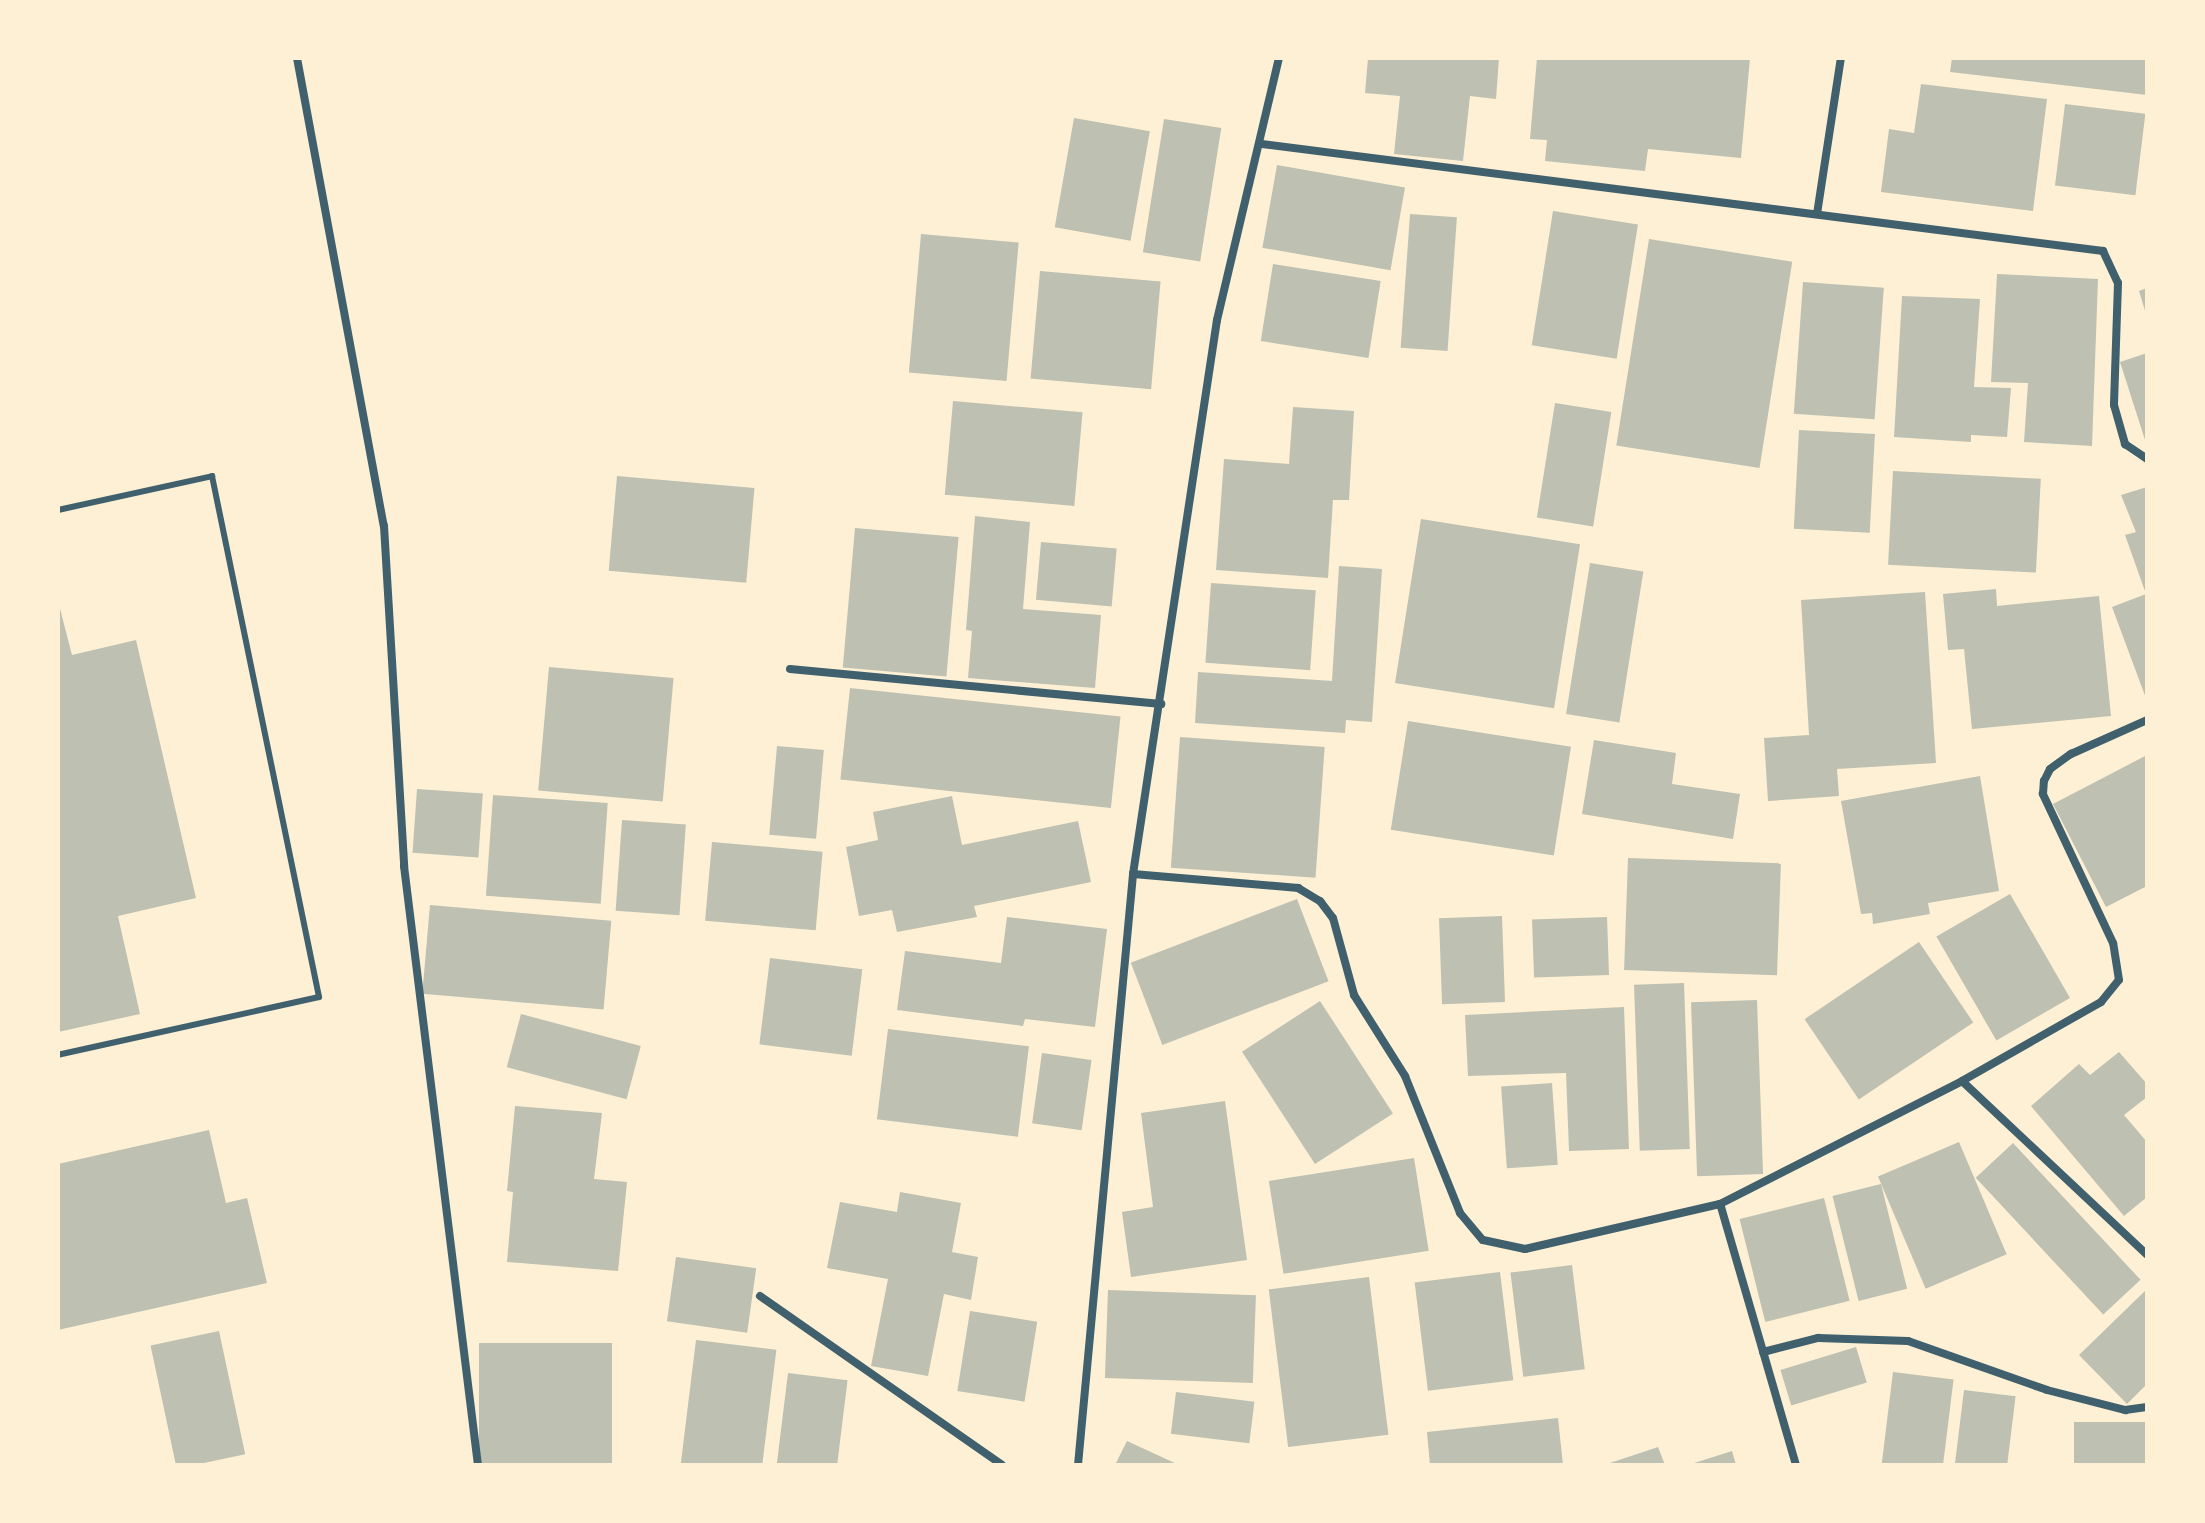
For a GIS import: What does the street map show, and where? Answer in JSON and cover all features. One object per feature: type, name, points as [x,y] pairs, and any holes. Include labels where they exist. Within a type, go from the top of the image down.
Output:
[{"type":"street","points":[[297,58],[384,526],[404,866],[478,1465]]},
{"type":"street","points":[[1078,1465],[1133,874],[1217,320],[1262,144],[1279,58]]},
{"type":"street","points":[[1817,214],[1841,58]]},
{"type":"street","points":[[1262,144],[2103,251],[2118,283],[2114,405],[2125,444],[2147,459]]},
{"type":"street","points":[[790,669],[1161,704]]},
{"type":"street","points":[[1133,874],[1298,888],[1320,901],[1333,918],[1354,995],[1405,1076],[1460,1213],[1483,1240],[1525,1249],[1720,1204],[1962,1081],[2101,1002],[2119,980],[2113,943],[2043,794],[2050,769],[2147,720]]},
{"type":"street","points":[[1962,1081],[2147,1255]]},
{"type":"street","points":[[1720,1204],[1796,1465]]},
{"type":"street","points":[[760,1296],[1002,1465]]},
{"type":"street","points":[[1763,1352],[1818,1338],[1908,1341],[2047,1390],[2125,1410],[2147,1407]]},
{"type":"lane","points":[[58,510],[212,476],[319,997],[58,1055]]},
{"type":"building","points":[[1368,58],[1499,58],[1496,99],[1470,96],[1463,161],[1394,154],[1400,96],[1365,93]]},
{"type":"building","points":[[1537,58],[1750,58],[1741,158],[1648,149],[1645,171],[1545,161],[1547,140],[1530,139]]},
{"type":"building","points":[[1952,58],[2147,58],[2147,95],[1950,72]]},
{"type":"building","points":[[1921,84],[2047,99],[2033,211],[1881,192],[1889,129],[1914,133]]},
{"type":"building","points":[[2065,104],[2145,114],[2135,195],[2055,185]]},
{"type":"building","points":[[1074,118],[1150,131],[1131,241],[1055,227]]},
{"type":"building","points":[[1164,119],[1221,128],[1200,261],[1143,252]]},
{"type":"building","points":[[1277,165],[1405,188],[1390,270],[1262,248]]},
{"type":"building","points":[[1553,211],[1638,224],[1617,359],[1532,345]]},
{"type":"building","points":[[1410,214],[1457,217],[1448,351],[1401,348]]},
{"type":"building","points":[[921,234],[1019,243],[1007,381],[909,372]]},
{"type":"building","points":[[1649,239],[1792,262],[1760,468],[1616,445]]},
{"type":"building","points":[[1273,264],[1381,281],[1368,358],[1261,341]]},
{"type":"building","points":[[1040,271],[1161,282],[1151,389],[1031,379]]},
{"type":"building","points":[[1997,274],[2098,279],[2092,446],[2024,442],[2028,383],[1991,382]]},
{"type":"building","points":[[1803,282],[1884,288],[1875,419],[1794,414]]},
{"type":"building","points":[[2147,288],[2147,314],[2146,314],[2139,291]]},
{"type":"building","points":[[1902,296],[1980,299],[1974,387],[2011,388],[2007,437],[1971,435],[1971,442],[1894,437]]},
{"type":"building","points":[[2147,353],[2147,443],[2146,443],[2120,362]]},
{"type":"building","points":[[953,401],[1083,412],[1074,506],[945,495]]},
{"type":"building","points":[[1555,403],[1611,412],[1593,526],[1537,518]]},
{"type":"building","points":[[1293,407],[1354,411],[1349,500],[1333,500],[1328,578],[1216,570],[1224,459],[1289,464]]},
{"type":"building","points":[[1799,430],[1875,434],[1870,533],[1794,529]]},
{"type":"building","points":[[1893,471],[2041,479],[2036,573],[1888,565]]},
{"type":"building","points":[[617,476],[754,488],[746,583],[609,571]]},
{"type":"building","points":[[2147,487],[2147,701],[2112,607],[2146,594],[2125,535],[2136,532],[2121,495]]},
{"type":"building","points":[[975,516],[1030,522],[1023,609],[1101,615],[1095,688],[968,678],[972,631],[966,630]]},
{"type":"building","points":[[1421,519],[1580,544],[1554,708],[1395,683]]},
{"type":"building","points":[[855,528],[959,537],[946,677],[843,667]]},
{"type":"building","points":[[1041,542],[1117,549],[1112,606],[1036,600]]},
{"type":"building","points":[[1590,563],[1643,571],[1619,723],[1566,714]]},
{"type":"building","points":[[1339,566],[1382,569],[1372,722],[1346,720],[1345,733],[1195,723],[1198,672],[1332,681]]},
{"type":"building","points":[[1211,583],[1316,590],[1310,670],[1205,663]]},
{"type":"building","points":[[1996,589],[1997,606],[2099,596],[2111,716],[1972,729],[1964,649],[1948,650],[1943,594]]},
{"type":"building","points":[[1925,592],[1936,763],[1837,769],[1839,796],[1768,801],[1764,738],[1809,735],[1801,600]]},
{"type":"building","points":[[58,601],[72,655],[136,640],[196,898],[118,916],[140,1014],[58,1032]]},
{"type":"building","points":[[549,667],[674,678],[663,801],[538,791]]},
{"type":"building","points":[[850,688],[1121,716],[1111,808],[840,779]]},
{"type":"building","points":[[1408,721],[1571,747],[1554,855],[1391,830]]},
{"type":"building","points":[[1180,737],[1325,747],[1316,878],[1171,868]]},
{"type":"building","points":[[1594,740],[1676,753],[1672,784],[1740,794],[1733,839],[1582,814]]},
{"type":"building","points":[[777,746],[824,750],[816,839],[769,835]]},
{"type":"building","points":[[2147,755],[2147,886],[2106,907],[2053,804]]},
{"type":"building","points":[[1980,776],[1999,891],[1928,903],[1930,914],[1873,924],[1872,913],[1861,914],[1841,801]]},
{"type":"building","points":[[417,789],[483,794],[478,857],[413,853]]},
{"type":"building","points":[[493,795],[608,803],[601,904],[486,896]]},
{"type":"building","points":[[952,796],[962,845],[1078,821],[1091,882],[974,906],[977,917],[897,932],[892,910],[859,916],[846,847],[878,840],[873,812]]},
{"type":"building","points":[[622,820],[686,824],[679,915],[616,911]]},
{"type":"building","points":[[712,842],[823,852],[816,930],[705,921]]},
{"type":"building","points":[[1628,858],[1781,863],[1777,975],[1624,970]]},
{"type":"building","points":[[2010,894],[2070,998],[1996,1040],[1936,936]]},
{"type":"building","points":[[1297,899],[1329,981],[1162,1045],[1131,963]]},
{"type":"building","points":[[430,905],[611,921],[604,1010],[422,994]]},
{"type":"building","points":[[1502,916],[1505,1002],[1442,1004],[1439,918]]},
{"type":"building","points":[[1007,917],[1107,929],[1095,1027],[1025,1019],[1023,1026],[897,1010],[905,951],[1001,963]]},
{"type":"building","points":[[1607,917],[1609,975],[1534,978],[1532,920]]},
{"type":"building","points":[[1919,942],[1973,1022],[1859,1100],[1805,1019]]},
{"type":"building","points":[[770,958],[862,969],[852,1056],[759,1044]]},
{"type":"building","points":[[1684,983],[1690,1149],[1640,1151],[1634,985]]},
{"type":"building","points":[[1757,1000],[1763,1174],[1697,1176],[1691,1002]]},
{"type":"building","points":[[1320,1001],[1393,1113],[1315,1164],[1242,1052]]},
{"type":"building","points":[[1624,1007],[1629,1149],[1569,1151],[1566,1073],[1468,1076],[1465,1015]]},
{"type":"building","points":[[521,1014],[641,1046],[627,1099],[507,1067]]},
{"type":"building","points":[[888,1029],[1029,1046],[1018,1137],[877,1119]]},
{"type":"building","points":[[2119,1052],[2147,1084],[2147,1097],[2124,1115],[2147,1142],[2147,1197],[2124,1216],[2031,1106],[2079,1064],[2090,1075]]},
{"type":"building","points":[[1042,1053],[1092,1060],[1082,1130],[1032,1123]]},
{"type":"building","points":[[1552,1083],[1558,1165],[1507,1168],[1501,1087]]},
{"type":"building","points":[[1225,1101],[1247,1260],[1131,1277],[1122,1212],[1153,1207],[1141,1113]]},
{"type":"building","points":[[515,1106],[602,1113],[594,1179],[627,1182],[618,1271],[507,1262],[513,1192],[507,1191]]},
{"type":"building","points":[[209,1130],[226,1203],[247,1198],[267,1283],[58,1330],[58,1164]]},
{"type":"building","points":[[1959,1142],[2007,1254],[1926,1289],[1878,1176]]},
{"type":"building","points":[[2013,1143],[2141,1280],[2103,1315],[1976,1178]]},
{"type":"building","points":[[1414,1158],[1429,1251],[1284,1274],[1269,1181]]},
{"type":"building","points":[[1881,1184],[1907,1289],[1859,1301],[1832,1196]]},
{"type":"building","points":[[900,1192],[961,1203],[952,1252],[978,1257],[971,1300],[944,1294],[928,1376],[871,1366],[888,1279],[827,1268],[840,1202],[897,1212]]},
{"type":"building","points":[[1824,1198],[1850,1301],[1765,1322],[1740,1219]]},
{"type":"building","points":[[676,1257],[756,1268],[747,1333],[667,1321]]},
{"type":"building","points":[[1572,1265],[1585,1369],[1523,1377],[1510,1273]]},
{"type":"building","points":[[1500,1272],[1513,1380],[1428,1391],[1415,1282]]},
{"type":"building","points":[[1369,1277],[1388,1435],[1288,1447],[1269,1289]]},
{"type":"building","points":[[2147,1289],[2147,1384],[2127,1404],[2079,1355]]},
{"type":"building","points":[[1108,1290],[1256,1295],[1253,1383],[1105,1378]]},
{"type":"building","points":[[970,1311],[1037,1322],[1024,1402],[957,1391]]},
{"type":"building","points":[[219,1331],[245,1454],[195,1465],[176,1465],[151,1346]]},
{"type":"building","points":[[696,1340],[776,1350],[762,1465],[681,1465]]},
{"type":"building","points":[[479,1343],[612,1343],[612,1465],[479,1465]]},
{"type":"building","points":[[1856,1347],[1867,1382],[1791,1405],[1780,1370]]},
{"type":"building","points":[[1893,1372],[1954,1379],[1943,1465],[1882,1465]]},
{"type":"building","points":[[788,1373],[848,1380],[837,1465],[777,1465]]},
{"type":"building","points":[[1964,1390],[2016,1396],[2007,1465],[1955,1465]]},
{"type":"building","points":[[1176,1392],[1254,1402],[1249,1443],[1171,1434]]},
{"type":"building","points":[[1558,1418],[1563,1465],[1430,1465],[1427,1432]]},
{"type":"building","points":[[2074,1422],[2147,1422],[2147,1465],[2074,1465]]},
{"type":"building","points":[[1127,1441],[1179,1465],[1115,1465]]},
{"type":"building","points":[[1658,1447],[1665,1465],[1607,1465],[1607,1464]]},
{"type":"building","points":[[1732,1451],[1736,1465],[1691,1465],[1691,1464]]}]
